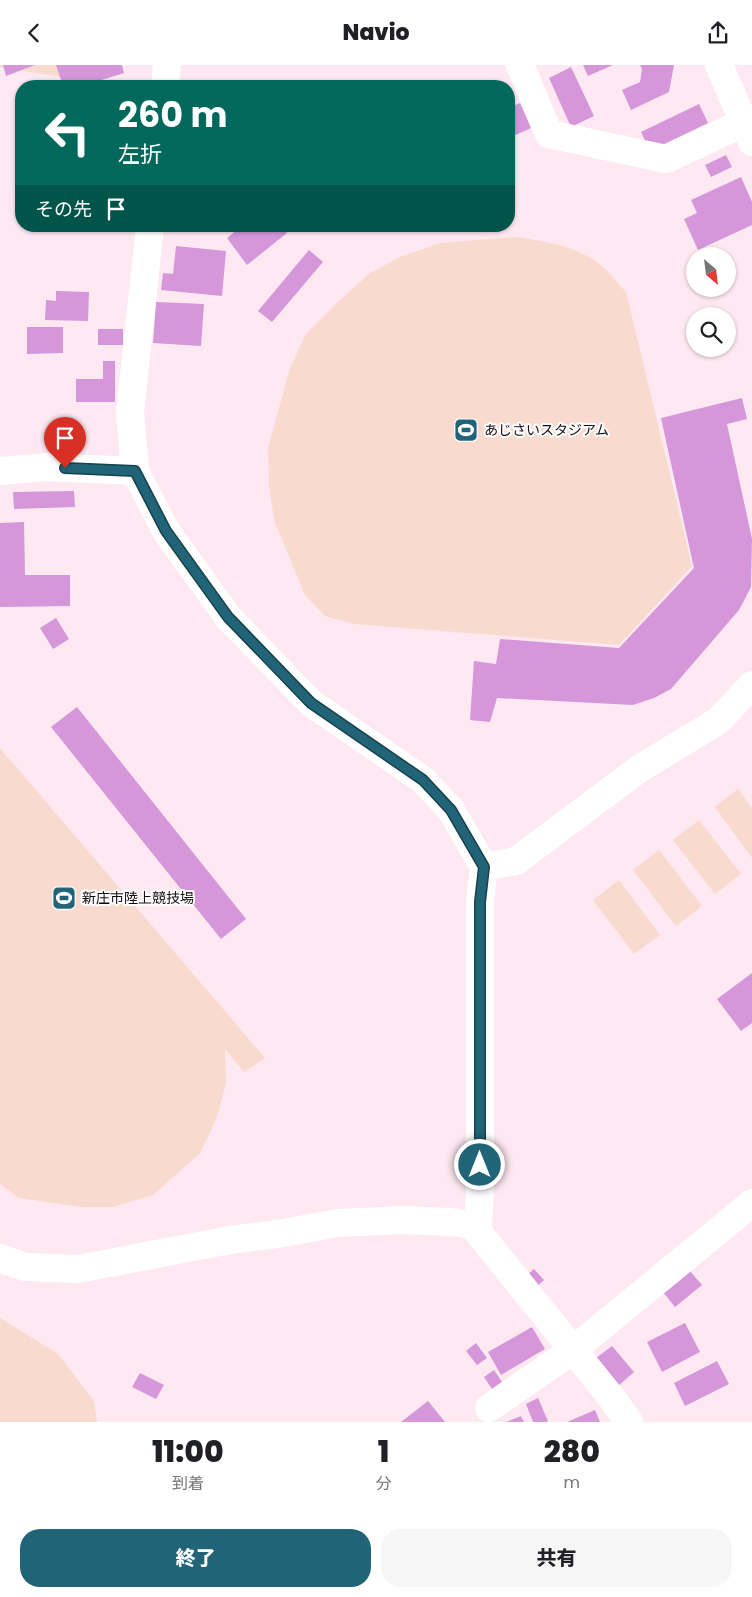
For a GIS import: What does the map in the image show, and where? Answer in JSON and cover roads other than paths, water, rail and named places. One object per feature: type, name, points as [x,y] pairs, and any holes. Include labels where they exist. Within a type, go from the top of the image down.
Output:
[{"type":"street","points":[[166,80],[167,65]]},
{"type":"street","points":[[520,65],[549,134],[666,159],[750,128],[719,65]]},
{"type":"street","points":[[149,232],[130,413],[135,471],[166,531],[228,617],[311,703],[423,780],[451,810],[484,867],[480,902],[480,1184],[478,1232],[629,1422]]},
{"type":"street","points":[[0,471],[47,467],[135,471]]},
{"type":"street","points":[[484,867],[516,861],[639,769],[718,721],[752,685]]},
{"type":"street","points":[[489,1408],[573,1350],[752,1203]]},
{"type":"street","points":[[0,1257],[25,1267],[78,1269],[230,1240],[278,1235],[338,1223],[402,1220],[478,1225]]},
{"type":"place","name":"あじさいスタジアム","points":[[466,430]]},
{"type":"place","name":"新庄市陸上競技場","points":[[64,898]]}]
